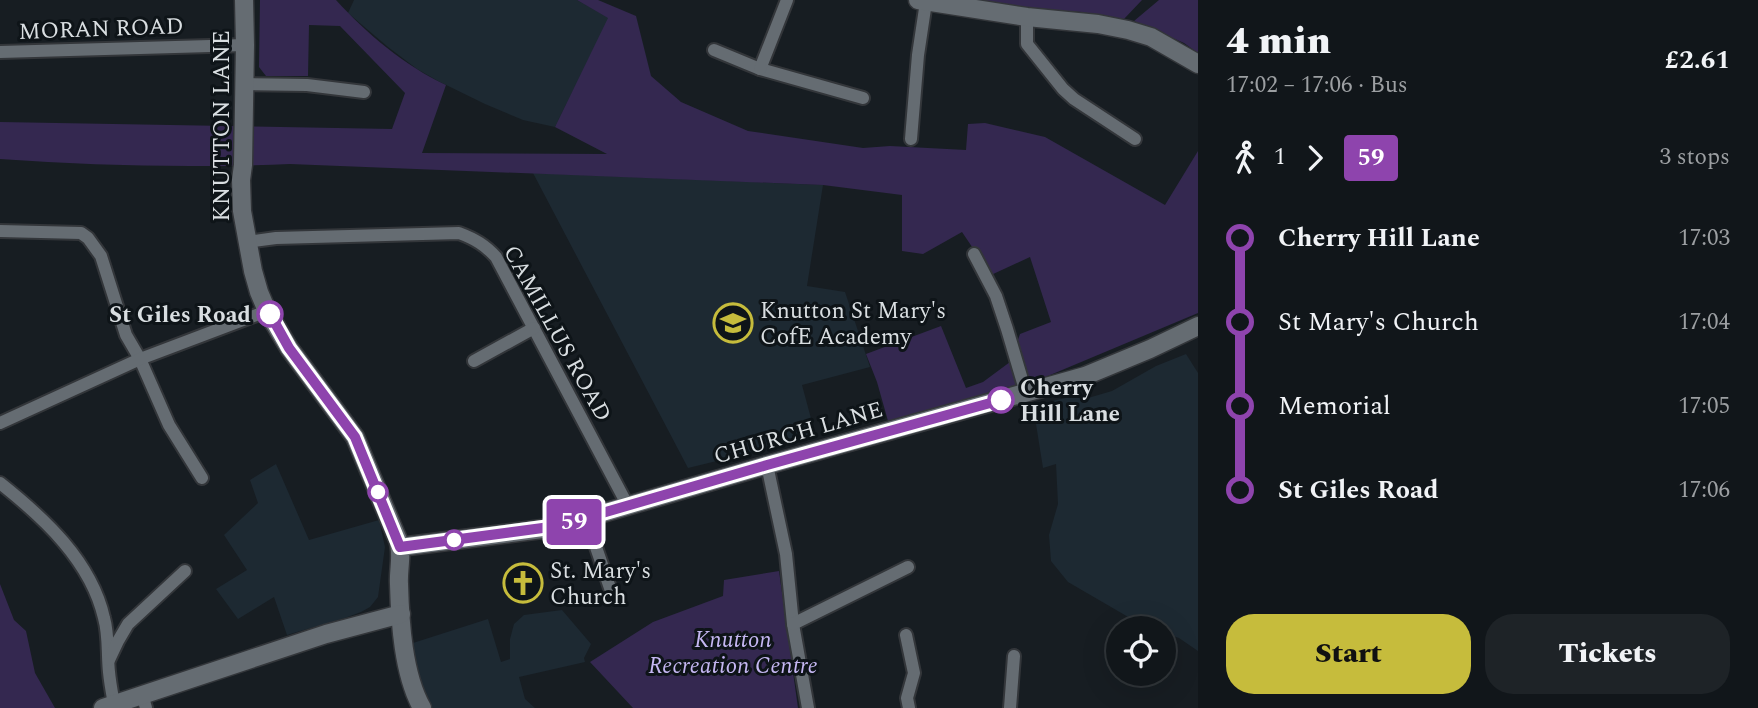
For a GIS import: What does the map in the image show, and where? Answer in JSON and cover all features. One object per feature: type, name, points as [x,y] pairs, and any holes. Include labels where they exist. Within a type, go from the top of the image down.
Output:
[{"type":"main road","name":"KNUTTON LANE","points":[[244,0],[242,211],[253,271],[267,311],[289,348],[355,437],[400,547]]},
{"type":"main road","points":[[922,1],[1027,18],[1098,24],[1128,30],[1152,37],[1198,64]]},
{"type":"main road","name":"CHURCH LANE","points":[[400,547],[550,527],[586,519],[767,465],[1086,376],[1198,326]]},
{"type":"main road","points":[[400,547],[399,581],[407,665],[422,708]]},
{"type":"main road","points":[[108,706],[144,701],[326,634],[401,614]]},
{"type":"street","points":[[760,69],[787,0]]},
{"type":"street","points":[[911,139],[922,1]]},
{"type":"street","points":[[1027,18],[1027,44],[1062,89],[1135,139]]},
{"type":"street","name":"MORAN ROAD","points":[[0,52],[245,44]]},
{"type":"street","points":[[714,50],[760,69],[863,98]]},
{"type":"street","points":[[244,84],[307,85],[364,93]]},
{"type":"street","points":[[0,231],[81,233],[88,238],[101,256],[126,335],[140,359],[169,425],[202,478]]},
{"type":"street","name":"CAMILLUS ROAD","points":[[247,242],[276,238],[459,233],[487,247],[496,257],[628,506]]},
{"type":"street","points":[[974,254],[996,296],[1026,393]]},
{"type":"street","points":[[0,423],[140,359],[267,311]]},
{"type":"street","points":[[474,361],[534,328]]},
{"type":"street","points":[[767,465],[786,554],[793,624],[808,708]]},
{"type":"street","points":[[0,483],[27,504],[64,541],[91,582],[104,616],[108,706]]},
{"type":"street","points":[[586,519],[610,588]]},
{"type":"street","points":[[793,624],[908,567]]},
{"type":"street","points":[[108,662],[128,624],[185,571]]},
{"type":"street","points":[[104,616],[128,624]]},
{"type":"street","points":[[906,635],[914,673],[907,698],[909,708]]},
{"type":"street","points":[[1010,708],[1014,656]]},
{"type":"shaded area","points":[[354,0],[577,0],[609,18],[555,127],[523,120],[417,69],[348,13]]},
{"type":"shaded area","name":"Knutton St Mary's CofE Academy","points":[[533,173],[823,185],[807,286],[845,292],[870,367],[802,385],[816,437],[688,468]]},
{"type":"shaded area","points":[[1186,354],[1198,373],[1198,651],[1176,637],[1176,616],[1127,616],[1068,582],[1051,561],[1049,535],[1058,504],[1056,464],[1043,468],[1033,405],[1080,395],[1088,398],[1112,391],[1156,366]]},
{"type":"shaded area","points":[[276,464],[309,540],[379,520],[385,547],[378,597],[370,607],[345,618],[287,635],[274,597],[238,619],[216,589],[247,570],[224,535],[258,503],[250,480]]},
{"type":"shaded area","points":[[562,610],[591,644],[584,658],[585,662],[519,677],[525,699],[535,708],[432,708],[416,674],[413,643],[488,619],[501,662],[510,659],[510,639],[514,624],[524,615]]},
{"type":"green space","points":[[260,0],[336,0],[387,48],[446,85],[422,153],[607,154],[555,127],[608,18],[577,0],[598,0],[636,16],[651,76],[681,102],[748,131],[863,148],[890,146],[966,150],[968,124],[985,123],[1045,137],[1165,205],[1198,151],[1198,313],[1043,378],[888,421],[866,354],[941,326],[966,388],[983,382],[1010,362],[1020,334],[1051,322],[1030,257],[991,275],[962,232],[923,254],[902,251],[902,195],[823,185],[290,164],[145,166],[0,159],[0,122],[392,129],[405,93],[340,26],[309,25],[308,76],[266,76],[259,67]]},
{"type":"green space","points":[[970,0],[1142,0],[1124,19]]},
{"type":"green space","points":[[1159,0],[1198,0],[1198,53],[1184,43],[1134,21]]},
{"type":"green space","name":"Knutton Recreation Centre","points":[[779,571],[798,708],[633,708],[590,662],[653,622],[723,596],[724,580]]},
{"type":"green space","points":[[0,584],[14,620],[26,631],[35,673],[55,708],[0,708]]},
{"type":"bus line","name":"59","points":[[270,314],[289,348],[355,437],[400,547],[550,527],[586,519],[1001,400]]},
{"type":"place","name":"St Giles Road","points":[[270,314]]},
{"type":"place","name":"Knutton St Mary's CofE Academy","points":[[733,323]]},
{"type":"place","name":"Cherry Hill Lane","points":[[1001,400]]},
{"type":"place","name":"St. Mary's Church","points":[[523,583]]}]
